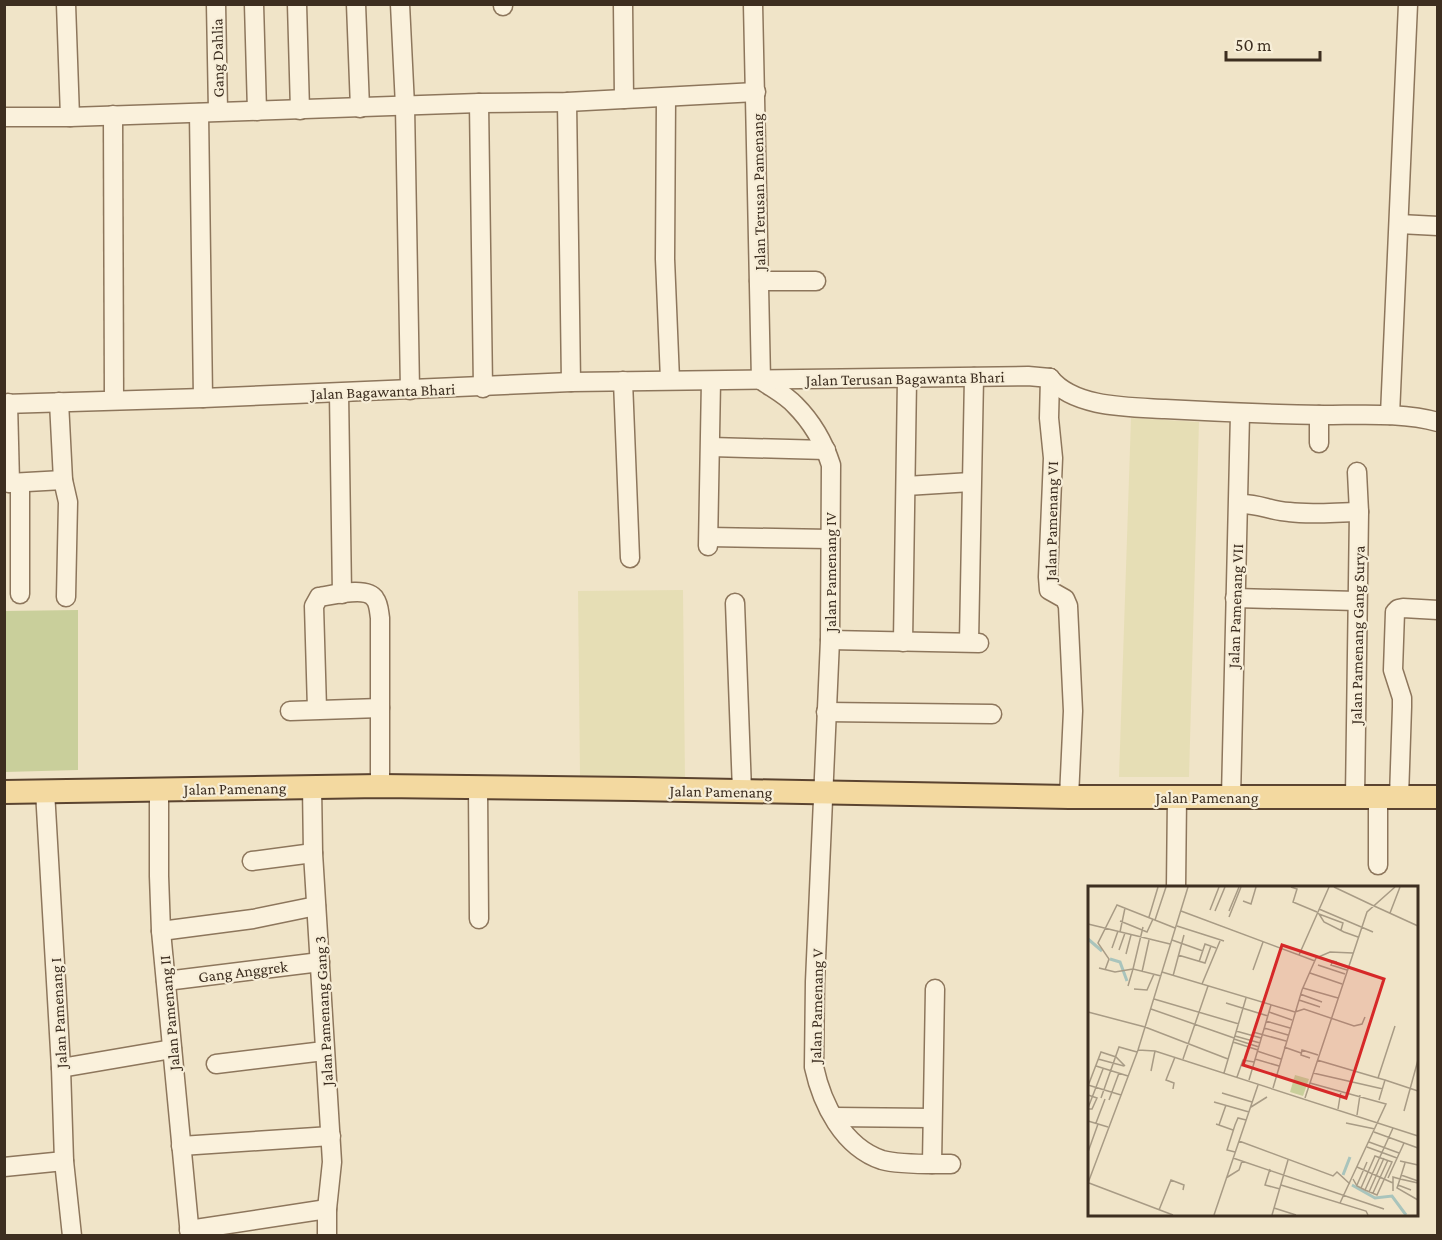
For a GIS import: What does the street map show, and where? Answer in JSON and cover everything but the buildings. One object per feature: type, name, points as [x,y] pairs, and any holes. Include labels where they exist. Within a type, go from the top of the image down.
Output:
[{"type":"main road","name":"Jalan Pamenang","points":[[4,792],[380,786],[1069,797],[1437,798]]},
{"type":"street","points":[[66,4],[70,117]]},
{"type":"street","name":"Gang Dahlia","points":[[216,4],[218,111]]},
{"type":"street","points":[[254,4],[257,111]]},
{"type":"street","points":[[297,4],[300,110]]},
{"type":"street","points":[[356,4],[360,108]]},
{"type":"street","points":[[400,4],[405,106],[410,390]]},
{"type":"street","points":[[623,4],[624,99]]},
{"type":"street","name":"Jalan Terusan Pamenang","points":[[753,4],[761,380]]},
{"type":"street","points":[[1390,415],[1408,4]]},
{"type":"street","points":[[4,117],[567,102],[756,92]]},
{"type":"street","points":[[666,98],[665,259],[669,380]]},
{"type":"street","points":[[567,102],[571,382]]},
{"type":"street","points":[[479,103],[483,388]]},
{"type":"street","points":[[199,113],[203,398]]},
{"type":"street","points":[[113,115],[114,400]]},
{"type":"street","points":[[1399,224],[1437,226]]},
{"type":"street","points":[[759,281],[816,281]]},
{"type":"street","name":"Jalan Terusan Bagawanta Bhari","points":[[761,380],[1028,376],[1050,378]]},
{"type":"street","points":[[830,640],[974,642],[971,482],[974,377]]},
{"type":"street","points":[[1050,378],[1057,387],[1081,398],[1120,407],[1240,414],[1390,415],[1437,422]]},
{"type":"street","name":"Jalan Pamenang VI","points":[[1050,378],[1049,418],[1053,458],[1048,577],[1050,590],[1065,599],[1068,606],[1073,711],[1069,797]]},
{"type":"street","points":[[903,642],[907,379]]},
{"type":"street","name":"Jalan Bagawanta Bhari","points":[[6,404],[483,388],[571,382],[761,380]]},
{"type":"street","name":"Jalan Pamenang IV","points":[[761,380],[795,404],[816,431],[831,465],[830,640],[825,792]]},
{"type":"street","points":[[622,381],[630,558]]},
{"type":"street","points":[[711,381],[708,541],[830,539]]},
{"type":"street","points":[[339,393],[342,594]]},
{"type":"street","points":[[59,402],[63,480],[68,502],[66,597]]},
{"type":"street","points":[[6,404],[20,594]]},
{"type":"street","name":"Jalan Pamenang VII","points":[[1231,797],[1240,414]]},
{"type":"street","points":[[1319,415],[1319,443]]},
{"type":"street","points":[[711,447],[826,450]]},
{"type":"street","name":"Jalan Pamenang Gang Surya","points":[[1355,797],[1358,472]]},
{"type":"street","points":[[12,483],[63,480]]},
{"type":"street","points":[[906,486],[971,482]]},
{"type":"street","points":[[1239,504],[1260,504],[1291,513],[1359,512]]},
{"type":"street","points":[[317,709],[315,606],[319,597],[358,592],[372,595],[377,601],[380,618],[380,786]]},
{"type":"street","points":[[1235,598],[1357,601]]},
{"type":"street","points":[[735,603],[742,791]]},
{"type":"street","points":[[1378,865],[1402,707],[1402,698],[1393,670],[1395,612],[1403,608],[1437,610]]},
{"type":"street","points":[[290,711],[380,708]]},
{"type":"street","points":[[826,712],[992,714]]},
{"type":"street","name":"Jalan Pamenang Gang 3","points":[[312,786],[313,854],[331,1136],[332,1171],[327,1209],[327,1236]]},
{"type":"street","points":[[478,788],[479,919]]},
{"type":"street","name":"Jalan Pamenang II","points":[[159,789],[161,931],[189,1233]]},
{"type":"street","name":"Jalan Pamenang I","points":[[45,791],[64,1161],[72,1236]]},
{"type":"street","name":"Jalan Pamenang V","points":[[825,792],[814,1067],[820,1087],[845,1137],[871,1155],[883,1160],[951,1164]]},
{"type":"street","points":[[1176,886],[1177,797]]},
{"type":"street","points":[[252,861],[313,854]]},
{"type":"street","points":[[161,931],[253,919],[316,906]]},
{"type":"street","name":"Gang Anggrek","points":[[166,981],[320,962]]},
{"type":"street","points":[[932,1164],[935,989]]},
{"type":"street","points":[[61,1068],[172,1049]]},
{"type":"street","points":[[216,1064],[324,1051]]},
{"type":"street","points":[[834,1117],[932,1118]]},
{"type":"street","points":[[181,1146],[331,1136]]},
{"type":"street","points":[[4,1167],[64,1161]]},
{"type":"street","points":[[189,1233],[327,1209]]},
{"type":"shaded area","points":[[1131,418],[1199,422],[1189,777],[1119,777]]},
{"type":"shaded area","points":[[683,590],[685,778],[580,778],[578,591]]},
{"type":"green space","points":[[78,610],[78,770],[5,772],[5,611]]}]
